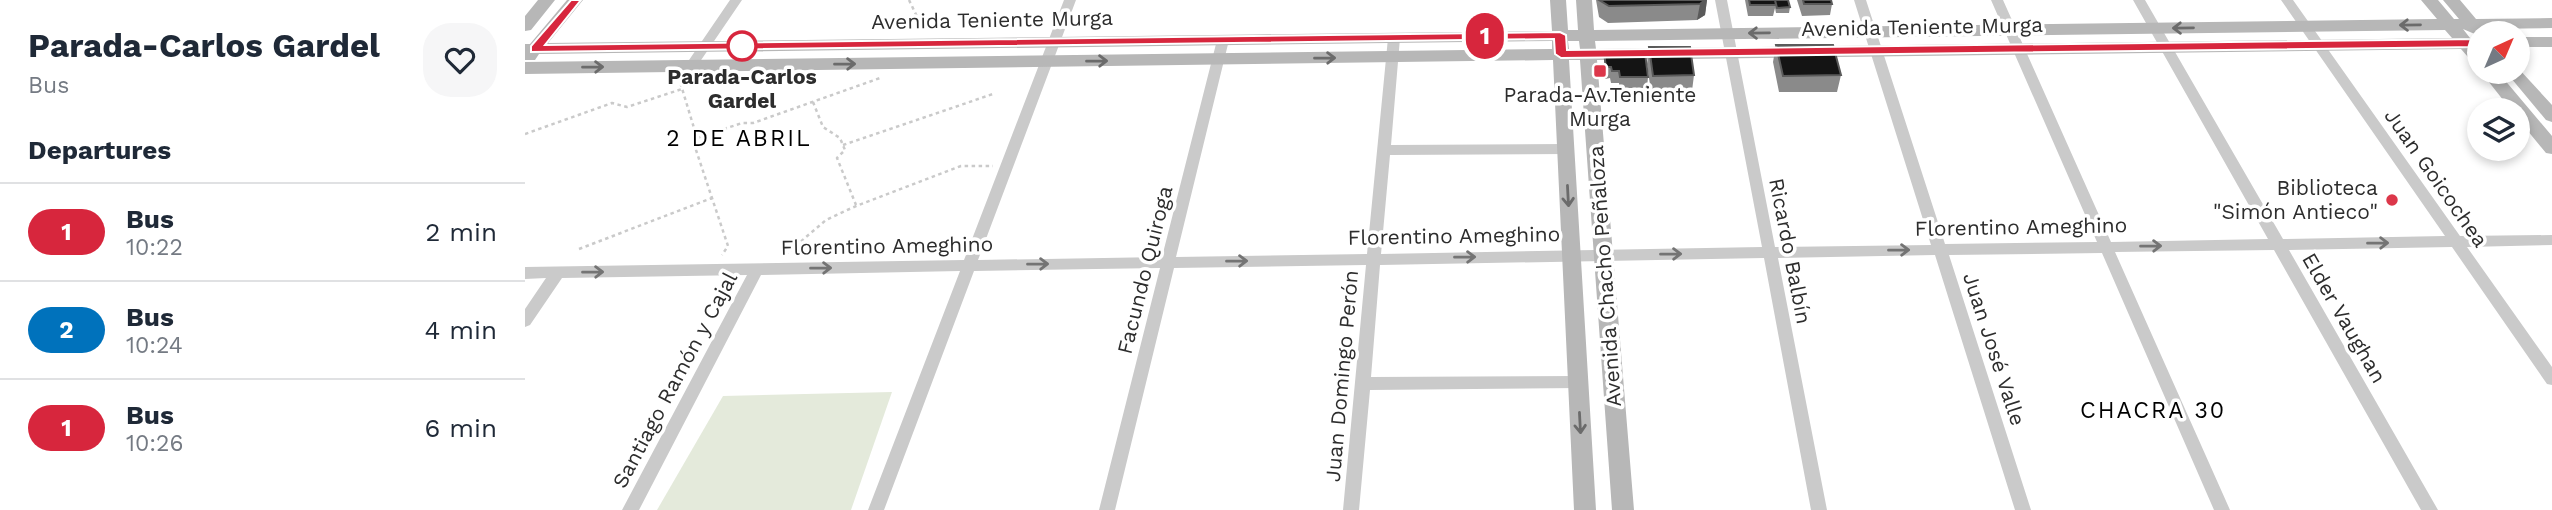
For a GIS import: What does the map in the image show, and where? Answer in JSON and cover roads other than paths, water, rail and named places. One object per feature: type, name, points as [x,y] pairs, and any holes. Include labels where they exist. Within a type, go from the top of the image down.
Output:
[{"type":"main road","points":[[525,26],[547,0]]},
{"type":"main road","points":[[528,53],[575,0]]},
{"type":"main road","name":"Avenida Chacho Peñaloza","points":[[1558,0],[1585,510]]},
{"type":"main road","name":"Avenida Chacho Peñaloza","points":[[1584,0],[1623,510]]},
{"type":"main road","points":[[2429,0],[2450,24],[2467,38]]},
{"type":"main road","points":[[2451,0],[2469,21]]},
{"type":"main road","name":"Avenida Teniente Murga","points":[[2531,25],[2552,23]]},
{"type":"main road","name":"Avenida Teniente Murga","points":[[525,68],[691,73],[910,63],[1392,57],[1560,45],[1586,35],[2450,24],[2467,27]]},
{"type":"main road","name":"Avenida Teniente Murga","points":[[528,53],[704,47],[1394,38],[1560,45],[1588,54],[2467,43]]},
{"type":"main road","points":[[2531,42],[2552,42]]},
{"type":"main road","points":[[2499,84],[2552,148]]},
{"type":"main road","points":[[2524,84],[2552,116]]},
{"type":"street","points":[[691,73],[704,47],[736,0]]},
{"type":"street","points":[[876,510],[1070,0]]},
{"type":"street","name":"Ricardo Balbín","points":[[1721,0],[1819,510]]},
{"type":"street","name":"Juan José Valle","points":[[1860,0],[2023,510]]},
{"type":"street","points":[[1997,0],[2221,510]]},
{"type":"street","name":"Elder Vaughan","points":[[2139,0],[2430,510]]},
{"type":"street","name":"Juan Goicochea","points":[[2287,0],[2552,380]]},
{"type":"street","name":"Juan Domingo Perón","points":[[1351,510],[1394,38]]},
{"type":"street","name":"Facundo Quiroga","points":[[1107,510],[1223,40]]},
{"type":"street","points":[[1384,150],[1566,149]]},
{"type":"street","name":"Florentino Ameghino","points":[[525,273],[2552,240]]},
{"type":"street","name":"Santiago Ramón y Cajal","points":[[630,510],[757,269]]},
{"type":"street","points":[[525,321],[558,272]]},
{"type":"street","points":[[1363,384],[1578,382]]},
{"type":"place","name":"Parada-Carlos Gardel","points":[[742,46]]},
{"type":"place","name":"Parada-Av.Teniente Murga","points":[[1600,71]]},
{"type":"place","name":"Biblioteca \"Simón Antieco\"","points":[[2392,200]]},
{"type":"district","name":"2 DE ABRIL","points":[[739,138]]},
{"type":"district","name":"CHACRA 30","points":[[2153,410]]}]
